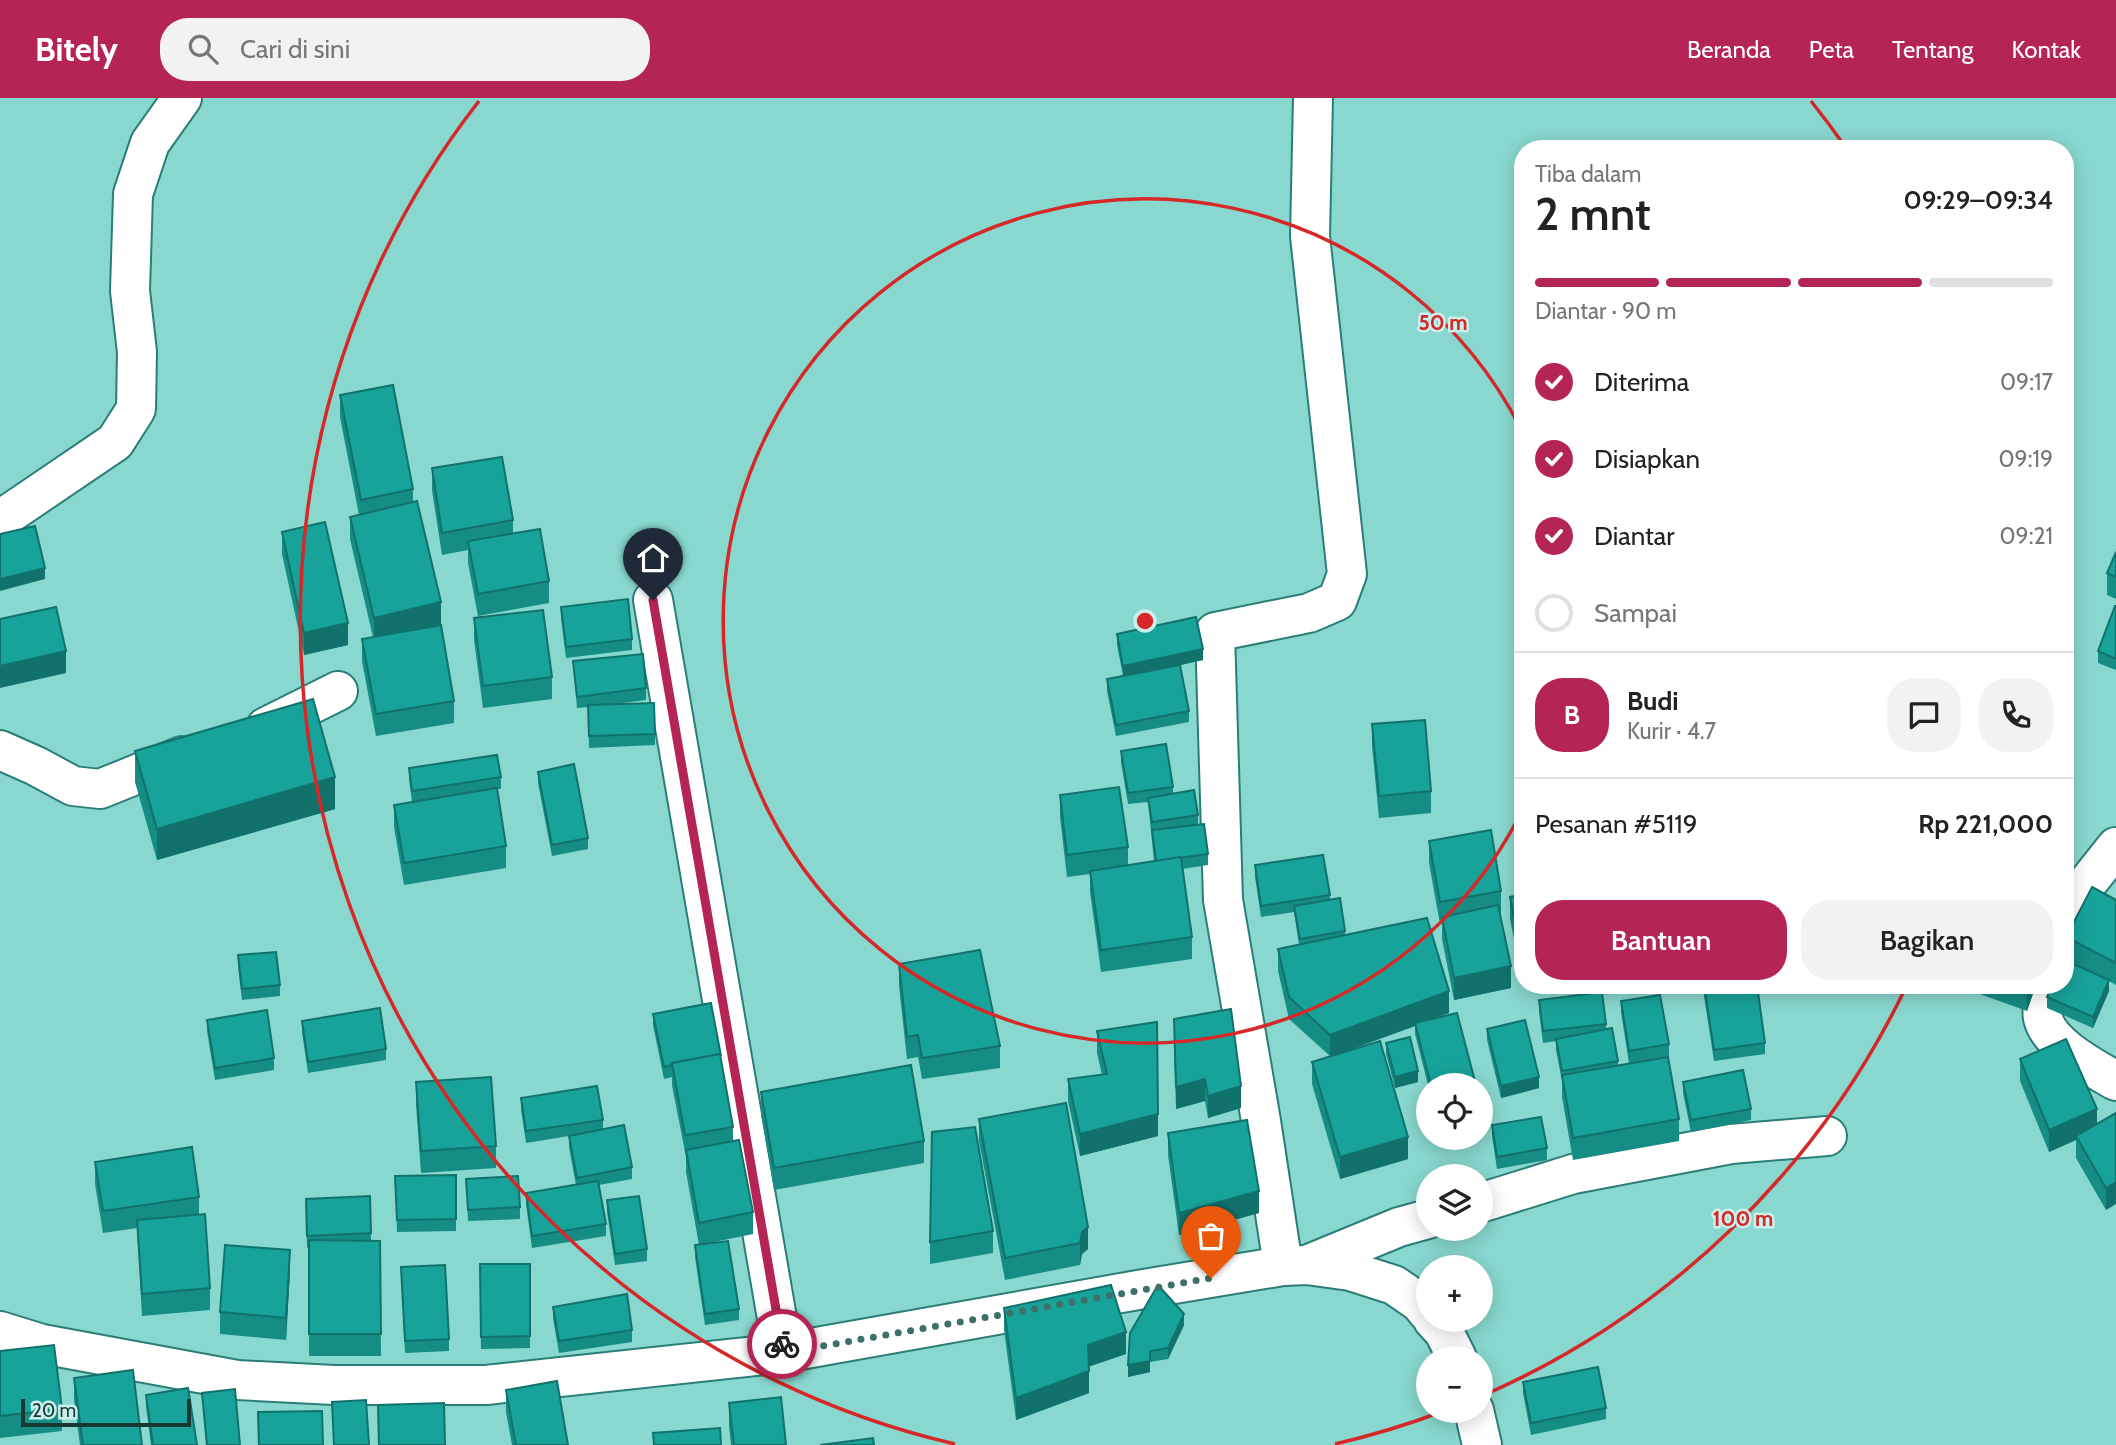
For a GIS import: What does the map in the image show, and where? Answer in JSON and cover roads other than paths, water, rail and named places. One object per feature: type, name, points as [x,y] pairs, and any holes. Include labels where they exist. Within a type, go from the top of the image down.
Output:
[{"type":"street","points":[[0,520],[115,442],[136,409],[137,352],[130,291],[133,194],[150,143],[183,98]]},
{"type":"street","points":[[1295,1265],[1261,1121],[1223,900],[1215,632],[1319,609],[1337,601],[1347,574],[1310,236],[1313,98]]},
{"type":"street","points":[[653,600],[783,1353]]},
{"type":"street","points":[[0,750],[73,786],[100,789],[221,741],[269,726],[338,691]]},
{"type":"street","points":[[2074,900],[2116,847]]},
{"type":"street","points":[[2044,994],[2043,1018],[2054,1038],[2074,1055],[2116,1081]]},
{"type":"street","points":[[1493,1199],[1573,1174],[1731,1144],[1827,1136]]},
{"type":"street","points":[[0,1331],[42,1344],[237,1380],[334,1385],[486,1385],[783,1353],[1295,1265],[1416,1222]]},
{"type":"street","points":[[1295,1265],[1350,1271],[1394,1285],[1416,1300]]},
{"type":"street","points":[[1477,1423],[1482,1445]]}]
